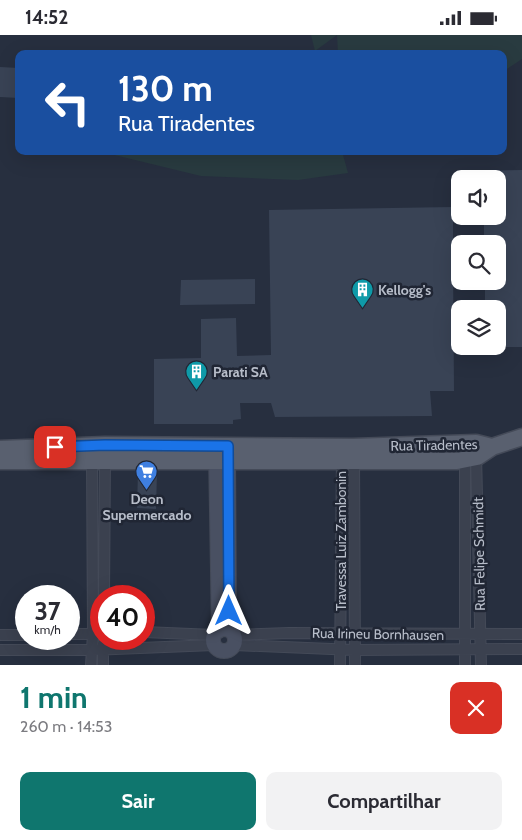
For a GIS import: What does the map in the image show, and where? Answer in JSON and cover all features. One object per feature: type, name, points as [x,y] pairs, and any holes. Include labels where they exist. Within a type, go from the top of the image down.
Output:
[{"type":"main road","name":"Rua Tiradentes","points":[[0,449],[98,453],[348,454],[470,451],[492,447],[522,437]]},
{"type":"main road","name":"Rua Tiradentes","points":[[0,461],[98,453]]},
{"type":"street","name":"Rua Felipe Schmidt","points":[[470,451],[479,582],[480,665]]},
{"type":"street","name":"Rua Felipe Schmidt","points":[[465,665],[464,583],[470,451]]},
{"type":"street","points":[[98,453],[104,509],[104,585]]},
{"type":"street","points":[[95,585],[92,511],[98,453]]},
{"type":"street","points":[[222,453],[224,640],[229,665]]},
{"type":"street","name":"Travessa Luiz Zambonin","points":[[340,665],[341,521],[348,454]]},
{"type":"street","name":"Travessa Luiz Zambonin","points":[[348,454],[354,522],[355,665]]},
{"type":"street","points":[[92,511],[104,509]]},
{"type":"street","points":[[341,521],[354,522]]},
{"type":"street","points":[[464,583],[479,582]]},
{"type":"street","name":"Rua Irineu Bornhausen","points":[[155,633],[289,649],[522,649]]},
{"type":"street","points":[[289,633],[289,649]]},
{"type":"street","name":"Rua Irineu Bornhausen","points":[[155,648],[289,633],[522,634]]},
{"type":"street","points":[[400,633],[400,650]]},
{"type":"street","points":[[0,635],[15,635]]},
{"type":"street","points":[[218,665],[224,640]]},
{"type":"street","name":"Rua Irineu Bornhausen","points":[[0,650],[90,649]]},
{"type":"street","points":[[91,650],[91,665]]},
{"type":"street","points":[[103,650],[103,665]]},
{"type":"shaded area","points":[[311,35],[337,35],[316,50],[315,50]]},
{"type":"shaded area","points":[[337,35],[522,35],[522,59],[507,69],[507,50],[338,50]]},
{"type":"shaded area","points":[[114,155],[343,155],[348,173],[298,180],[201,176]]},
{"type":"building","points":[[0,67],[15,68],[15,98],[0,97]]},
{"type":"building","points":[[506,170],[522,170],[522,347],[506,347],[506,300],[485,300],[485,290],[506,290],[506,235],[484,235],[484,225],[506,225]]},
{"type":"building","name":"Kellogg's","points":[[451,207],[453,235],[451,235],[451,290],[453,290],[453,300],[451,300],[451,355],[454,355],[454,391],[430,391],[432,416],[275,417],[271,403],[240,403],[241,419],[233,420],[233,424],[154,424],[154,359],[201,358],[201,319],[236,318],[237,356],[271,355],[269,210]]},
{"type":"building","points":[[255,279],[255,304],[180,305],[181,280]]},
{"type":"building","name":"Deon Supermercado","points":[[138,471],[157,472],[156,509],[137,508]]},
{"type":"place","name":"Kellogg's","points":[[362,309]]},
{"type":"place","name":"Parati SA","points":[[197,391]]},
{"type":"place","name":"Deon Supermercado","points":[[147,490]]},
{"type":"route","points":[[55,447],[105,445],[228,446],[229,611]]}]
